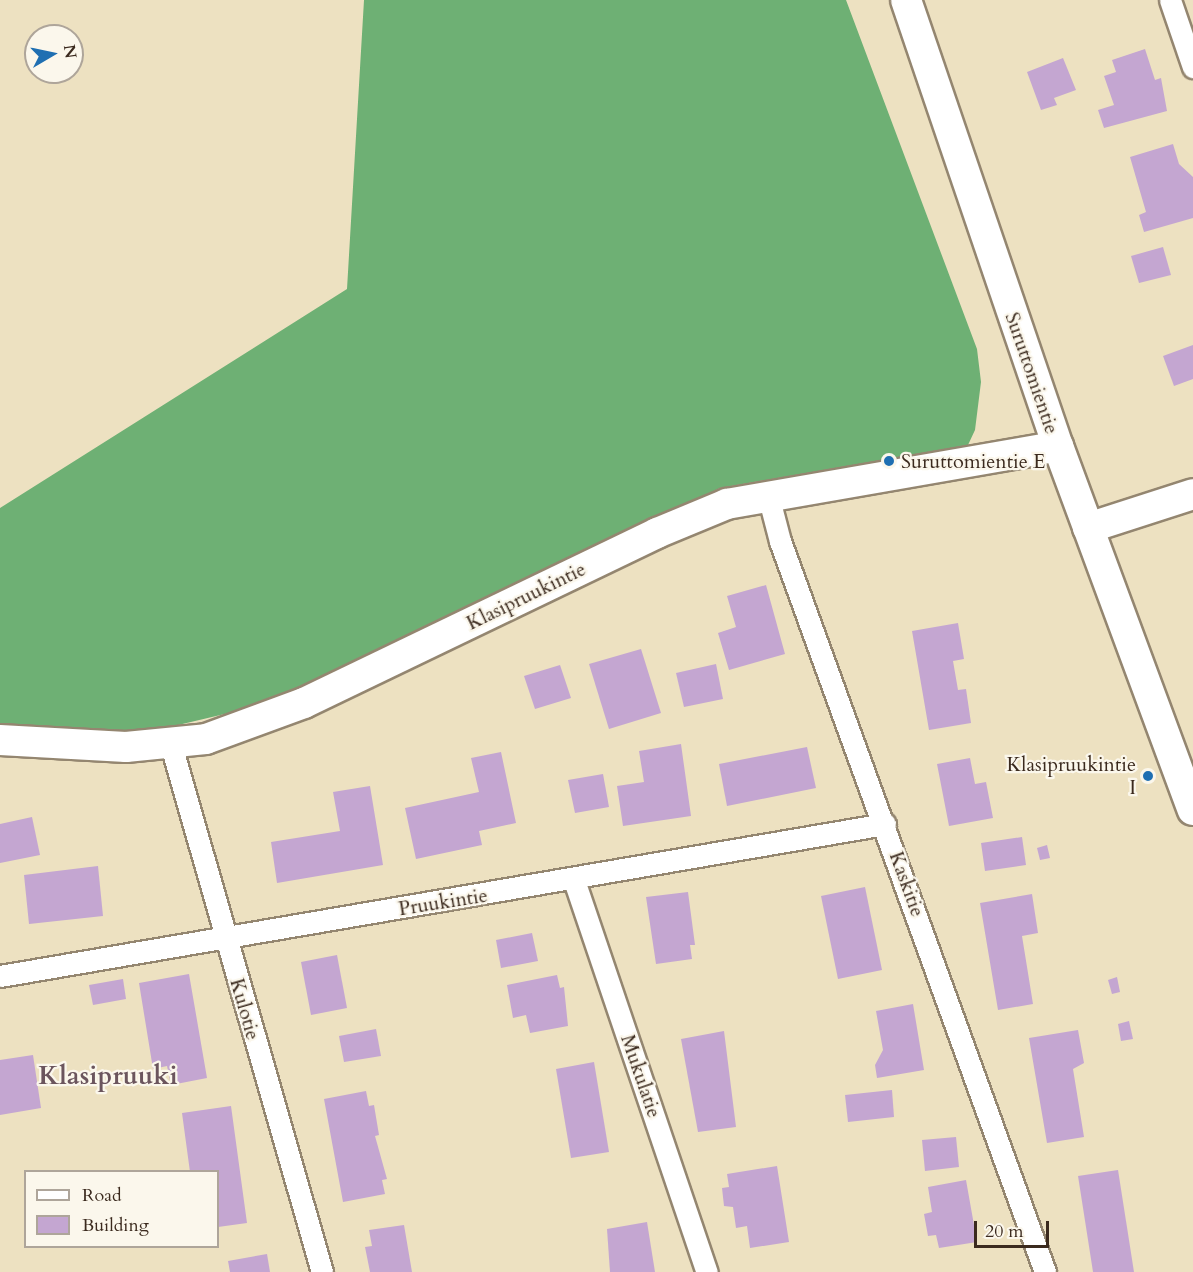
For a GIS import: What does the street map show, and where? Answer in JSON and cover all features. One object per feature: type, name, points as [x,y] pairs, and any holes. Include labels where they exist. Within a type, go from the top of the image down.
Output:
[{"type":"main road","name":"Suruttomientie","points":[[906,0],[1058,446],[1193,810]]},
{"type":"main road","name":"Klasipruukintie","points":[[0,740],[87,746],[171,745],[256,724],[682,521],[727,504],[1058,446]]},
{"type":"main road","points":[[1088,528],[1193,494]]},
{"type":"street","points":[[1170,0],[1193,67]]},
{"type":"street","name":"Kaskitie","points":[[768,495],[780,541],[885,824],[1045,1272]]},
{"type":"street","name":"Kulotie","points":[[171,745],[224,937],[322,1272]]},
{"type":"street","name":"Pruukintie","points":[[0,976],[574,880],[885,824]]},
{"type":"street","name":"Mukulatie","points":[[574,880],[707,1272]]},
{"type":"green space","points":[[364,0],[846,0],[977,349],[981,382],[975,430],[968,445],[720,488],[296,691],[250,708],[157,730],[107,733],[0,726],[0,508],[347,289]]},
{"type":"building","points":[[1145,49],[1155,80],[1161,78],[1167,111],[1104,128],[1098,110],[1114,105],[1104,76],[1116,72],[1112,60]]},
{"type":"building","points":[[1063,58],[1076,90],[1054,98],[1057,105],[1041,110],[1027,72]]},
{"type":"building","points":[[1173,144],[1179,164],[1193,177],[1193,218],[1144,232],[1139,215],[1146,212],[1130,157]]},
{"type":"building","points":[[1163,247],[1171,275],[1139,283],[1131,256]]},
{"type":"building","points":[[1193,345],[1193,379],[1174,386],[1163,356]]},
{"type":"building","points":[[766,585],[785,654],[729,670],[718,633],[736,627],[727,596]]},
{"type":"building","points":[[958,623],[964,659],[953,661],[958,690],[966,689],[971,723],[929,730],[912,631]]},
{"type":"building","points":[[641,649],[661,713],[609,729],[589,664]]},
{"type":"building","points":[[716,664],[723,699],[684,707],[676,673]]},
{"type":"building","points":[[560,665],[571,698],[535,709],[524,676]]},
{"type":"building","points":[[681,744],[691,816],[623,826],[617,786],[644,782],[639,751]]},
{"type":"building","points":[[807,747],[816,788],[727,806],[719,764]]},
{"type":"building","points":[[501,752],[516,823],[479,831],[482,845],[416,859],[405,808],[479,792],[471,758]]},
{"type":"building","points":[[970,758],[975,784],[986,782],[993,818],[949,826],[937,764]]},
{"type":"building","points":[[603,774],[609,807],[575,813],[568,780]]},
{"type":"building","points":[[370,786],[383,865],[277,883],[271,842],[340,831],[333,792]]},
{"type":"building","points":[[32,817],[40,855],[0,863],[0,824]]},
{"type":"building","points":[[1022,837],[1026,865],[985,871],[981,843]]},
{"type":"building","points":[[1047,845],[1050,858],[1040,860],[1037,848]]},
{"type":"building","points":[[98,866],[103,916],[29,924],[24,875]]},
{"type":"building","points":[[865,887],[882,970],[838,979],[821,896]]},
{"type":"building","points":[[688,892],[695,945],[690,945],[692,959],[656,964],[646,897]]},
{"type":"building","points":[[1032,894],[1038,933],[1022,936],[1033,1004],[998,1010],[980,903]]},
{"type":"building","points":[[532,933],[538,961],[501,968],[496,940]]},
{"type":"building","points":[[337,955],[347,1008],[311,1015],[301,962]]},
{"type":"building","points":[[189,974],[207,1078],[171,1085],[167,1066],[153,1069],[139,983]]},
{"type":"building","points":[[557,975],[560,988],[564,987],[568,1026],[530,1033],[526,1015],[513,1018],[507,985]]},
{"type":"building","points":[[1117,977],[1120,992],[1112,994],[1108,980]]},
{"type":"building","points":[[123,979],[126,999],[93,1005],[89,985]]},
{"type":"building","points":[[913,1004],[924,1070],[877,1078],[875,1065],[883,1050],[876,1011]]},
{"type":"building","points":[[1129,1021],[1133,1039],[1121,1041],[1118,1024]]},
{"type":"building","points":[[376,1029],[381,1056],[344,1062],[339,1036]]},
{"type":"building","points":[[1078,1030],[1084,1063],[1073,1069],[1084,1137],[1047,1143],[1029,1038]]},
{"type":"building","points":[[724,1031],[736,1127],[698,1132],[681,1039]]},
{"type":"building","points":[[33,1055],[41,1108],[0,1115],[0,1060]]},
{"type":"building","points":[[594,1062],[609,1152],[571,1158],[556,1069]]},
{"type":"building","points":[[892,1090],[894,1117],[848,1122],[845,1095]]},
{"type":"building","points":[[366,1091],[369,1106],[374,1105],[379,1135],[375,1136],[387,1179],[382,1180],[385,1194],[343,1202],[324,1099]]},
{"type":"building","points":[[231,1106],[247,1223],[219,1227],[219,1170],[190,1170],[182,1113]]},
{"type":"building","points":[[956,1137],[959,1167],[925,1171],[922,1140]]},
{"type":"building","points":[[777,1166],[789,1242],[750,1248],[747,1226],[736,1228],[733,1207],[724,1206],[722,1188],[729,1187],[727,1174]]},
{"type":"building","points":[[1118,1170],[1134,1272],[1093,1272],[1078,1176]]},
{"type":"building","points":[[966,1180],[977,1242],[939,1248],[936,1235],[928,1236],[924,1214],[932,1212],[928,1187]]},
{"type":"building","points":[[647,1222],[655,1272],[610,1272],[607,1229]]},
{"type":"building","points":[[404,1225],[412,1272],[370,1272],[365,1247],[372,1246],[369,1230]]},
{"type":"building","points":[[267,1254],[270,1272],[230,1272],[228,1261]]},
{"type":"place","name":"Suruttomientie E","points":[[889,461]]},
{"type":"place","name":"Klasipruukintie I","points":[[1148,776]]},
{"type":"district","name":"Klasipruuki","points":[[108,1076]]}]
